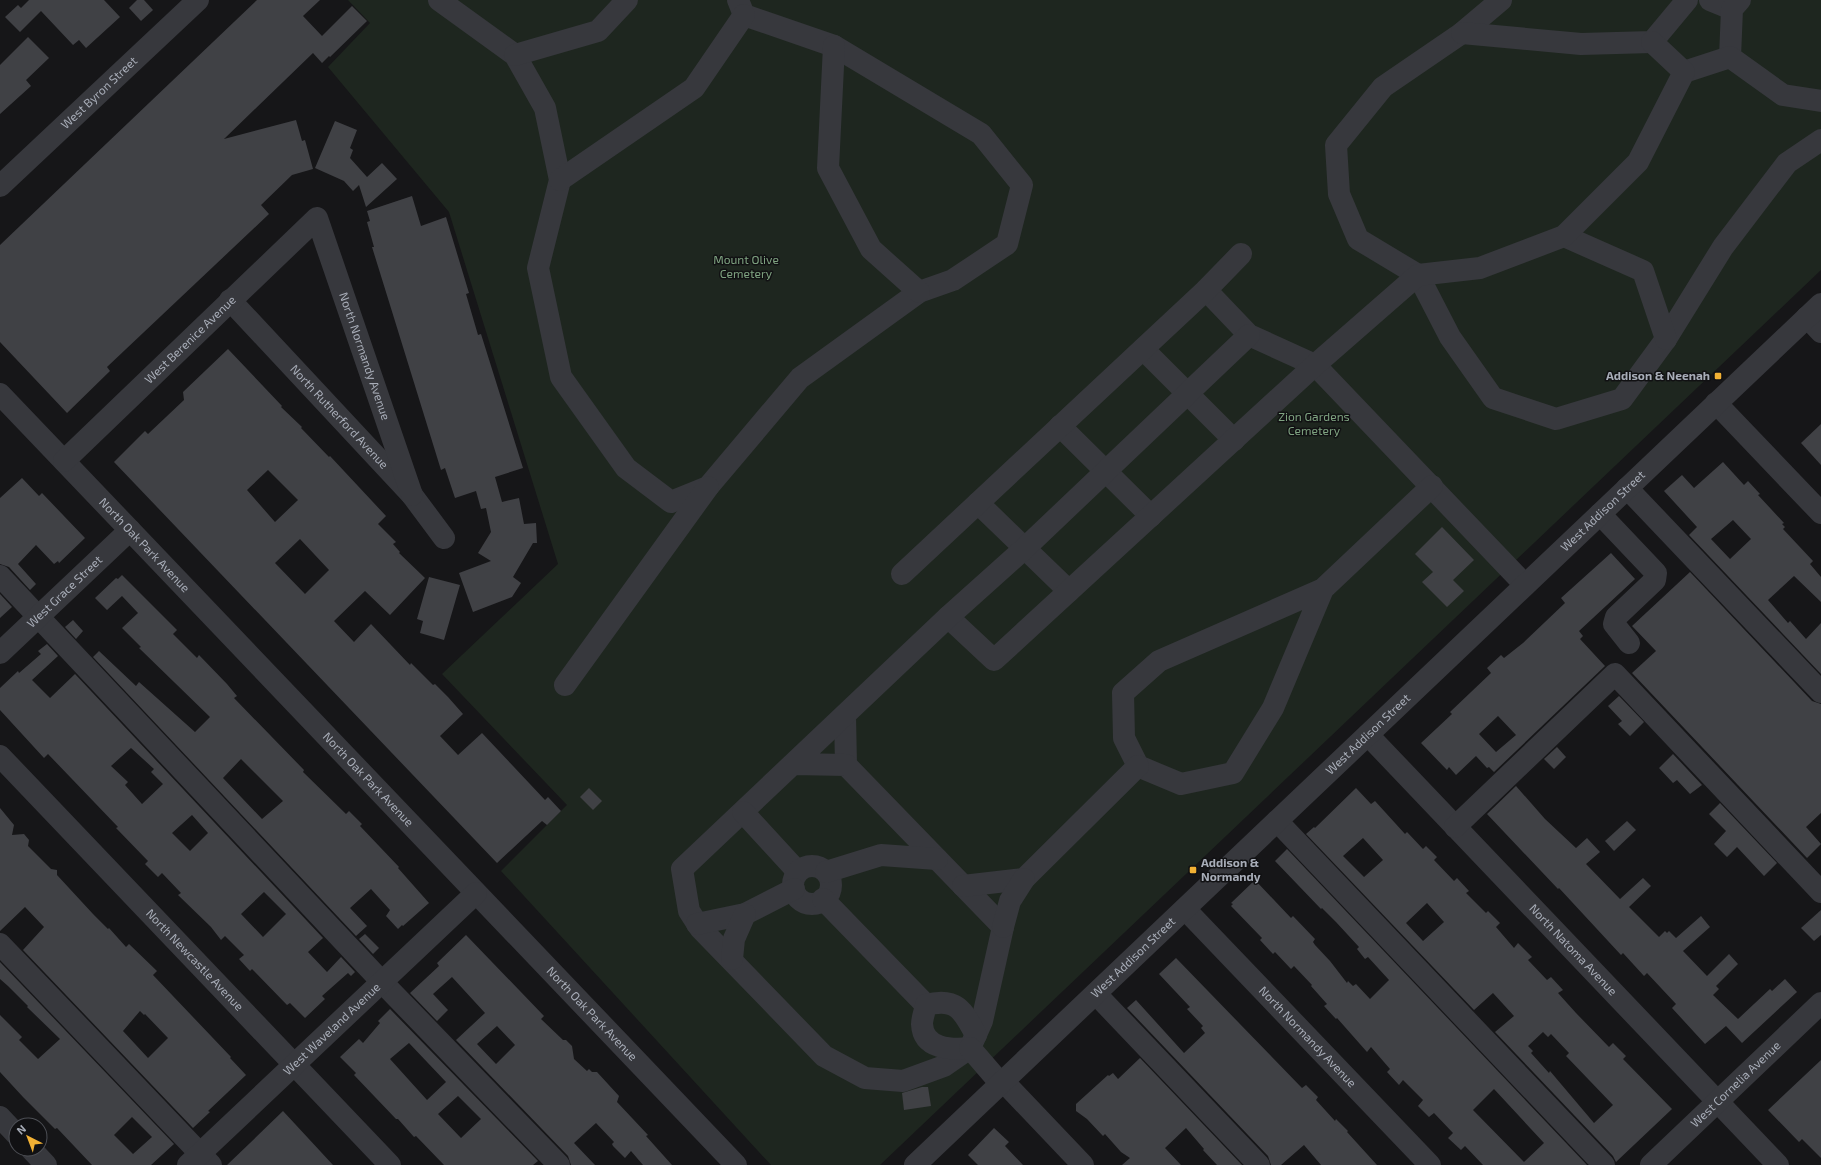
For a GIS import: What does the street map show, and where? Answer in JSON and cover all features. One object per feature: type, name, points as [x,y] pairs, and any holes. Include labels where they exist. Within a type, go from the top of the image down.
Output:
[{"type":"street","name":"West Byron Street","points":[[0,186],[198,0]]},
{"type":"street","points":[[439,0],[515,55],[545,108],[560,180],[538,268],[561,376],[626,468],[671,502],[708,487]]},
{"type":"street","points":[[515,55],[598,31],[627,0]]},
{"type":"street","points":[[1501,0],[1462,33],[1383,87],[1336,145],[1339,194],[1358,238],[1418,275],[1450,337],[1493,398],[1556,419],[1622,399],[1666,339],[1723,247],[1787,163],[1821,140]]},
{"type":"street","points":[[1652,42],[1687,0]]},
{"type":"street","points":[[1710,0],[1736,5],[1730,57]]},
{"type":"street","points":[[560,180],[694,88],[741,7],[834,46],[981,134],[1022,185],[1007,244],[953,280],[919,292],[800,378],[708,487],[565,685]]},
{"type":"street","points":[[1462,33],[1581,44],[1652,42],[1684,72]]},
{"type":"street","points":[[834,46],[828,168],[871,249],[919,292]]},
{"type":"street","points":[[948,617],[994,660],[1315,365],[1418,275],[1480,268],[1564,236],[1638,162],[1684,72],[1730,57]]},
{"type":"street","points":[[1730,57],[1782,95],[1821,101]]},
{"type":"street","name":"West Berenice Avenue","points":[[64,462],[230,300],[317,218]]},
{"type":"street","name":"North Normandy Avenue","points":[[317,218],[412,495]]},
{"type":"street","points":[[1564,236],[1643,271],[1666,339]]},
{"type":"street","points":[[902,574],[1206,290],[1241,254]]},
{"type":"street","points":[[1206,290],[1249,335],[1315,365],[1525,585]]},
{"type":"street","name":"North Rutherford Avenue","points":[[230,300],[412,495],[444,538]]},
{"type":"street","name":"West Addison Street","points":[[915,1165],[1716,403],[1816,318]]},
{"type":"street","points":[[1138,766],[1024,879],[1010,902],[982,1021],[973,1042],[944,1066],[903,1081],[865,1078],[824,1056],[797,1030],[732,959],[697,924],[689,911],[682,869],[948,617],[1025,548],[1249,335]]},
{"type":"street","points":[[1143,349],[1234,440]]},
{"type":"street","name":"North Oak Park Avenue","points":[[0,394],[736,1165]]},
{"type":"street","points":[[1716,403],[1821,513]]},
{"type":"street","points":[[1060,426],[1150,516]]},
{"type":"street","points":[[1323,589],[1273,708],[1233,773],[1181,784],[1138,766],[1124,738],[1123,693],[1159,661],[1323,589],[1432,486]]},
{"type":"street","points":[[1627,488],[1821,692]]},
{"type":"street","points":[[978,503],[1069,591]]},
{"type":"street","points":[[1600,514],[1656,573],[1655,580],[1616,617],[1614,624],[1629,644]]},
{"type":"street","name":"West Grace Street","points":[[0,653],[130,530]]},
{"type":"street","points":[[0,576],[382,982],[559,1165]]},
{"type":"street","points":[[1455,827],[1615,674],[1821,892]]},
{"type":"street","points":[[845,716],[846,766],[1003,927]]},
{"type":"street","name":"North Natoma Avenue","points":[[1368,735],[1778,1165]]},
{"type":"street","name":"North Newcastle Avenue","points":[[0,756],[390,1165]]},
{"type":"street","points":[[794,764],[846,766]]},
{"type":"street","points":[[743,812],[796,881]]},
{"type":"street","points":[[1277,821],[1604,1165]]},
{"type":"street","points":[[826,872],[881,855],[937,859]]},
{"type":"street","points":[[815,866],[826,872],[831,883],[828,895],[824,899],[818,902],[806,902],[796,895],[796,881],[803,868],[815,866]]},
{"type":"street","points":[[963,886],[1024,879]]},
{"type":"street","points":[[697,924],[745,914],[796,881]]},
{"type":"street","name":"West Waveland Avenue","points":[[200,1161],[294,1065],[476,893]]},
{"type":"street","points":[[824,899],[926,1005]]},
{"type":"street","name":"North Normandy Avenue","points":[[1185,909],[1430,1165]]},
{"type":"street","points":[[732,959],[734,939],[745,914]]},
{"type":"street","points":[[0,944],[200,1161]]},
{"type":"street","points":[[1096,994],[1259,1165]]},
{"type":"street","points":[[926,1005],[940,1002],[956,1006],[965,1014],[973,1042],[1002,1083],[1083,1165]]},
{"type":"street","name":"West Cornelia Avenue","points":[[1651,1165],[1821,1003]]},
{"type":"street","points":[[926,1005],[922,1025],[927,1039],[939,1047],[955,1050],[973,1042]]},
{"type":"street","points":[[0,1117],[8,1126]]},
{"type":"street","points":[[38,1157],[46,1165]]},
{"type":"green space","name":"Zion Gardens Cemetery","points":[[348,0],[1821,0],[1821,270],[880,1165],[771,1165],[501,871],[567,805],[442,674],[558,564],[449,212],[328,67],[370,23]]},
{"type":"building","points":[[29,0],[104,0],[120,17],[86,48],[79,40],[73,45],[41,11],[20,32],[5,17],[18,5],[21,8]]},
{"type":"building","points":[[137,0],[144,0],[153,10],[141,21],[129,8]]},
{"type":"building","points":[[257,0],[320,0],[303,16],[322,36],[352,6],[367,21],[322,63],[313,53],[224,139],[296,120],[302,141],[305,140],[313,169],[292,175],[261,205],[269,214],[107,367],[110,371],[67,413],[0,342],[0,245]]},
{"type":"building","points":[[28,37],[49,58],[26,80],[31,86],[0,114],[0,65]]},
{"type":"building","points":[[335,121],[357,130],[350,148],[353,150],[350,158],[367,177],[382,163],[397,179],[366,207],[359,185],[353,191],[344,181],[315,168]]},
{"type":"building","points":[[412,196],[421,226],[446,217],[469,293],[466,294],[478,335],[481,334],[523,468],[495,477],[502,502],[519,498],[524,524],[536,523],[537,543],[533,543],[513,577],[521,583],[512,597],[473,612],[459,573],[491,561],[478,553],[491,532],[486,508],[481,509],[476,491],[455,498],[445,468],[441,470],[372,247],[374,247],[367,222],[370,221],[367,211]]},
{"type":"building","points":[[228,349],[282,406],[281,407],[302,427],[301,428],[329,457],[330,456],[386,516],[378,524],[396,542],[393,544],[400,552],[399,553],[425,578],[390,615],[365,591],[334,621],[354,642],[371,624],[410,665],[411,663],[433,685],[435,684],[448,697],[463,714],[440,736],[458,755],[482,733],[545,800],[548,797],[561,811],[547,825],[542,821],[497,863],[114,462],[145,431],[148,434],[184,400],[183,392]],"holes":[[[268,470],[298,500],[275,522],[247,490]],[[300,539],[329,570],[305,594],[275,563]]]},
{"type":"building","points":[[1821,424],[1821,465],[1801,443]]},
{"type":"building","points":[[1723,462],[1744,485],[1748,481],[1760,494],[1758,495],[1784,523],[1782,524],[1785,527],[1783,529],[1813,561],[1810,564],[1821,577],[1821,602],[1794,576],[1768,600],[1788,623],[1790,621],[1806,639],[1821,623],[1821,674],[1689,535],[1697,527],[1664,491],[1682,475],[1694,488]],"holes":[[[1733,520],[1751,539],[1730,559],[1711,539]]]},
{"type":"building","points":[[22,478],[39,496],[42,493],[85,538],[59,563],[58,561],[54,564],[36,545],[18,564],[36,584],[30,590],[9,567],[0,564],[0,498]]},
{"type":"building","points":[[1442,527],[1474,560],[1453,580],[1464,591],[1447,607],[1422,582],[1433,572],[1415,554]]},
{"type":"building","points":[[1611,553],[1635,579],[1579,631],[1583,636],[1580,639],[1605,666],[1494,772],[1489,767],[1487,768],[1476,756],[1456,775],[1449,767],[1447,770],[1421,743],[1452,714],[1450,712],[1491,673],[1487,668],[1501,655],[1504,658],[1523,643],[1565,603],[1561,598]],"holes":[[[1498,716],[1516,735],[1496,752],[1479,734]]]},
{"type":"building","points":[[1690,572],[1812,701],[1821,704],[1821,813],[1806,827],[1821,844],[1807,858],[1632,673],[1656,651],[1632,626]]},
{"type":"building","points":[[122,575],[177,630],[173,634],[197,658],[199,655],[227,684],[237,696],[234,698],[304,770],[303,772],[346,814],[349,811],[362,824],[360,826],[399,867],[398,868],[429,903],[398,929],[386,916],[390,910],[371,889],[350,908],[367,926],[356,936],[93,657],[99,651],[136,686],[139,682],[195,732],[210,717],[139,648],[141,647],[122,628],[138,613],[122,596],[107,610],[95,598],[116,578],[118,579]],"holes":[[[241,759],[283,801],[262,819],[223,778]]]},
{"type":"building","points":[[429,577],[460,585],[444,640],[420,633],[423,621],[417,619]]},
{"type":"building","points":[[0,594],[12,607],[0,618]]},
{"type":"building","points":[[73,620],[83,631],[76,639],[65,627]]},
{"type":"building","points":[[47,644],[58,656],[32,680],[50,698],[75,674],[323,938],[308,952],[327,972],[341,957],[355,972],[351,976],[348,973],[322,996],[325,999],[305,1018],[290,1003],[287,1005],[252,969],[250,971],[239,959],[244,955],[225,936],[221,940],[211,927],[178,895],[181,893],[162,873],[158,877],[145,864],[148,861],[116,828],[118,827],[48,754],[44,758],[0,710],[0,688],[18,671],[19,673],[41,654],[38,651]],"holes":[[[131,748],[154,769],[151,772],[163,784],[142,804],[125,785],[128,782],[111,766]],[[192,815],[208,833],[190,851],[172,833]],[[264,892],[286,914],[263,937],[241,914]]]},
{"type":"building","points":[[1619,696],[1644,722],[1630,736],[1618,724],[1622,721],[1608,706]]},
{"type":"building","points":[[1557,747],[1566,757],[1554,769],[1544,759]]},
{"type":"building","points":[[1673,754],[1702,785],[1690,794],[1677,780],[1673,783],[1659,768]]},
{"type":"building","points":[[1516,786],[1545,819],[1576,848],[1587,838],[1600,852],[1586,864],[1620,899],[1643,878],[1651,886],[1629,907],[1659,937],[1665,931],[1667,933],[1669,931],[1676,938],[1701,916],[1710,927],[1683,951],[1707,976],[1729,954],[1738,964],[1716,986],[1719,989],[1713,995],[1738,1019],[1770,989],[1772,991],[1785,979],[1797,992],[1742,1043],[1726,1026],[1705,1044],[1672,1008],[1676,1004],[1647,973],[1644,976],[1623,953],[1621,955],[1559,888],[1558,889],[1487,814]]},
{"type":"building","points":[[589,788],[602,801],[593,810],[580,797]]},
{"type":"building","points":[[1356,788],[1371,804],[1375,801],[1405,834],[1407,832],[1423,849],[1426,846],[1437,857],[1434,860],[1454,881],[1457,878],[1469,891],[1466,893],[1486,913],[1488,911],[1500,923],[1496,927],[1514,948],[1518,943],[1532,957],[1528,960],[1547,980],[1551,977],[1563,990],[1558,993],[1576,1013],[1609,1047],[1613,1043],[1626,1056],[1623,1059],[1672,1109],[1616,1162],[1613,1156],[1495,1032],[1514,1016],[1493,993],[1474,1010],[1306,834],[1314,827],[1315,828]],"holes":[[[1363,838],[1383,860],[1364,877],[1343,856]],[[1427,903],[1444,922],[1423,941],[1406,923]],[[1543,1032],[1548,1037],[1551,1034],[1569,1053],[1566,1056],[1613,1105],[1594,1123],[1550,1071],[1549,1073],[1531,1053],[1533,1051],[1528,1046]]]},
{"type":"building","points":[[1720,803],[1777,863],[1764,876],[1737,847],[1727,857],[1714,844],[1726,831],[1709,814]]},
{"type":"building","points":[[0,808],[14,825],[12,835],[24,834],[29,840],[28,846],[51,869],[57,870],[57,875],[126,947],[129,944],[157,971],[153,975],[231,1057],[230,1058],[246,1075],[208,1111],[210,1112],[193,1128],[23,950],[44,927],[25,907],[0,931]],"holes":[[[140,1011],[144,1015],[145,1014],[168,1038],[148,1058],[123,1031]]]},
{"type":"building","points":[[1627,821],[1636,830],[1614,851],[1605,841]]},
{"type":"building","points":[[1287,849],[1587,1165],[1483,1165],[1465,1146],[1461,1150],[1448,1138],[1453,1133],[1434,1113],[1429,1117],[1418,1106],[1423,1100],[1403,1080],[1399,1085],[1387,1072],[1390,1069],[1371,1047],[1367,1052],[1337,1018],[1336,1019],[1324,1006],[1327,1004],[1311,986],[1312,985],[1294,966],[1291,969],[1275,952],[1273,954],[1260,940],[1262,938],[1231,906],[1233,904],[1231,903],[1255,880],[1291,918],[1293,916],[1315,939],[1313,942],[1315,945],[1347,983],[1348,981],[1353,986],[1356,984],[1370,999],[1389,980],[1368,957],[1365,959],[1357,949],[1359,947],[1275,861]],"holes":[[[1494,1089],[1544,1143],[1524,1162],[1473,1110]]]},
{"type":"building","points":[[1821,910],[1821,935],[1814,941],[1801,928]]},
{"type":"building","points":[[365,934],[379,948],[373,954],[359,939]]},
{"type":"building","points":[[466,935],[544,1016],[541,1019],[563,1040],[566,1040],[572,1046],[574,1059],[587,1071],[589,1069],[592,1072],[597,1072],[619,1096],[617,1102],[648,1135],[646,1136],[672,1165],[643,1165],[631,1151],[625,1158],[613,1146],[612,1144],[614,1142],[596,1123],[574,1143],[595,1165],[571,1165],[568,1156],[456,1040],[485,1013],[452,977],[433,994],[448,1010],[437,1021],[410,993],[439,966],[437,963]],"holes":[[[497,1026],[515,1045],[496,1064],[477,1044]]]},
{"type":"building","points":[[1176,958],[1302,1088],[1306,1085],[1318,1097],[1316,1100],[1335,1121],[1336,1119],[1348,1131],[1347,1132],[1377,1165],[1321,1165],[1304,1145],[1281,1165],[1271,1165],[1268,1156],[1127,1008],[1136,1000],[1184,1053],[1205,1033],[1201,1028],[1203,1026],[1187,1009],[1190,1007],[1159,974]]},
{"type":"building","points":[[0,962],[174,1144],[151,1165],[92,1165],[57,1128],[55,1129],[48,1122],[48,1117],[43,1117],[0,1072],[0,1015],[22,1037],[19,1040],[38,1059],[60,1039],[0,979]],"holes":[[[132,1117],[152,1137],[133,1154],[114,1135]]]},
{"type":"building","points":[[390,1009],[538,1161],[533,1165],[444,1165],[416,1136],[414,1137],[398,1119],[396,1119],[354,1075],[356,1073],[340,1057],[359,1039],[363,1043],[380,1023],[378,1021]],"holes":[[[409,1043],[446,1082],[427,1100],[390,1059]],[[458,1096],[481,1119],[461,1138],[438,1114]]]},
{"type":"building","points":[[1140,1058],[1242,1165],[1217,1165],[1186,1128],[1165,1148],[1181,1165],[1122,1165],[1130,1158],[1121,1152],[1105,1134],[1103,1136],[1087,1119],[1076,1111],[1076,1104],[1108,1075],[1109,1076],[1113,1073],[1118,1079]]},
{"type":"building","points":[[1821,1060],[1821,1158],[1802,1139],[1799,1142],[1768,1110]]},
{"type":"building","points":[[922,1087],[928,1087],[931,1106],[904,1110],[902,1093]]},
{"type":"building","points":[[283,1111],[333,1165],[227,1165],[250,1143]]},
{"type":"building","points":[[994,1128],[1009,1142],[1005,1146],[1023,1165],[978,1165],[968,1155]]},
{"type":"place","name":"Addison & Neenah","points":[[1718,376]]},
{"type":"place","name":"Addison & Normandy","points":[[1193,870]]},
{"type":"park label","name":"Mount Olive Cemetery","points":[[746,267]]}]
